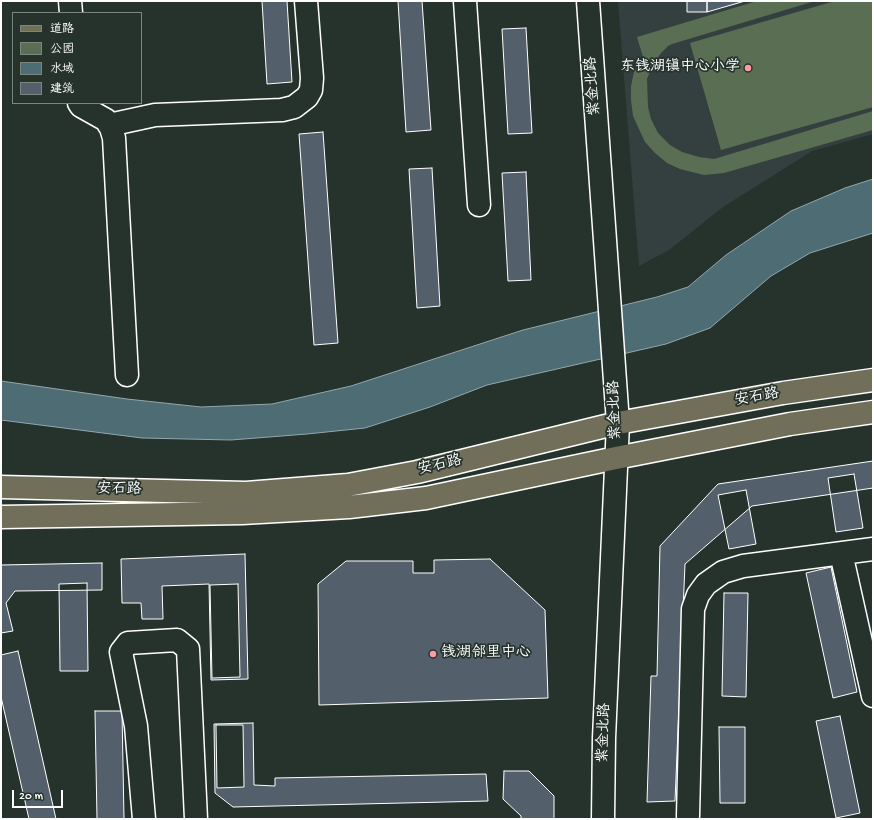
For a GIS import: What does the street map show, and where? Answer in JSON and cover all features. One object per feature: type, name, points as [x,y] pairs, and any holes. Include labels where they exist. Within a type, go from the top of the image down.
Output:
[{"type":"main road","name":"安石路","points":[[1,487],[246,493],[348,485],[417,472],[618,423],[783,393],[873,380]]},
{"type":"main road","name":"安石路","points":[[1,517],[242,513],[349,507],[426,498],[616,458],[790,424],[873,412]]},
{"type":"street","points":[[70,1],[70,12]]},
{"type":"street","points":[[109,125],[154,116],[282,110],[294,107],[306,97],[311,90],[312,78],[306,1]]},
{"type":"street","points":[[465,1],[479,205]]},
{"type":"street","name":"紫金北路","points":[[588,1],[618,423],[604,738],[603,819]]},
{"type":"street","points":[[80,104],[106,120],[114,138],[127,375]]},
{"type":"street","points":[[687,818],[693,609],[698,595],[706,584],[723,572],[743,566],[873,549]]},
{"type":"street","points":[[841,553],[873,696]]},
{"type":"street","points":[[144,819],[136,726],[121,652],[128,643],[177,640],[188,649],[196,819]]},
{"type":"shaded area","name":"东钱湖镇中心小学","points":[[618,1],[873,1],[873,134],[812,151],[723,207],[669,250],[639,266]]},
{"type":"green space","points":[[757,1],[815,1],[668,46],[652,66],[647,79],[648,107],[651,119],[658,133],[670,145],[682,152],[699,157],[714,159],[873,111],[873,130],[724,173],[704,175],[680,169],[667,163],[645,142],[633,116],[631,86],[634,72],[643,57],[637,37]]},
{"type":"green space","points":[[835,1],[873,1],[873,107],[721,150],[690,43]]},
{"type":"water","points":[[873,179],[873,233],[810,253],[771,276],[710,328],[666,344],[487,385],[430,407],[365,428],[231,440],[142,438],[1,420],[1,381],[127,399],[201,407],[272,404],[351,386],[523,330],[657,297],[688,287],[726,255],[791,211],[845,188]]},
{"type":"building","points":[[262,1],[287,1],[292,82],[267,84]]},
{"type":"building","points":[[398,1],[422,1],[431,130],[406,132]]},
{"type":"building","points":[[687,1],[707,1],[707,12],[687,12]]},
{"type":"building","points":[[707,1],[745,1],[707,12]]},
{"type":"building","points":[[526,28],[532,133],[508,134],[502,29]]},
{"type":"building","points":[[323,132],[338,343],[314,345],[299,134]]},
{"type":"building","points":[[432,168],[440,306],[417,308],[409,169]]},
{"type":"building","points":[[526,172],[531,280],[508,281],[502,173]]},
{"type":"building","points":[[873,461],[873,488],[752,506],[685,564],[675,801],[647,802],[651,676],[657,676],[660,546],[718,484]]},
{"type":"building","points":[[854,474],[863,528],[836,532],[828,478]]},
{"type":"building","points":[[746,490],[756,544],[729,549],[718,495]]},
{"type":"building","points":[[245,554],[248,679],[211,680],[209,584],[162,586],[163,619],[142,619],[141,603],[122,603],[121,559]]},
{"type":"building","name":"钱湖邻里中心","points":[[490,559],[545,610],[548,698],[319,705],[318,584],[346,561],[413,561],[413,573],[434,573],[434,560]]},
{"type":"building","points":[[102,563],[102,590],[15,591],[6,603],[13,631],[1,633],[1,565]]},
{"type":"building","points":[[831,567],[857,692],[833,698],[806,573]]},
{"type":"building","points":[[87,583],[88,671],[60,671],[59,584]]},
{"type":"building","points":[[238,584],[240,677],[212,678],[210,585]]},
{"type":"building","points":[[724,593],[748,593],[746,697],[722,696]]},
{"type":"building","points":[[18,651],[56,819],[29,819],[1,697],[1,655]]},
{"type":"building","points":[[95,711],[122,711],[124,819],[97,819]]},
{"type":"building","points":[[840,716],[860,813],[836,818],[816,721]]},
{"type":"building","points":[[253,723],[254,785],[275,786],[275,778],[486,774],[488,801],[233,807],[215,793],[214,724]]},
{"type":"building","points":[[216,725],[243,725],[244,787],[217,788]]},
{"type":"building","points":[[719,727],[745,727],[745,803],[720,803]]},
{"type":"building","points":[[504,771],[529,771],[554,796],[554,819],[521,819],[521,816],[503,799]]},
{"type":"place","name":"东钱湖镇中心小学","points":[[748,68]]},
{"type":"place","name":"钱湖邻里中心","points":[[433,654]]}]
